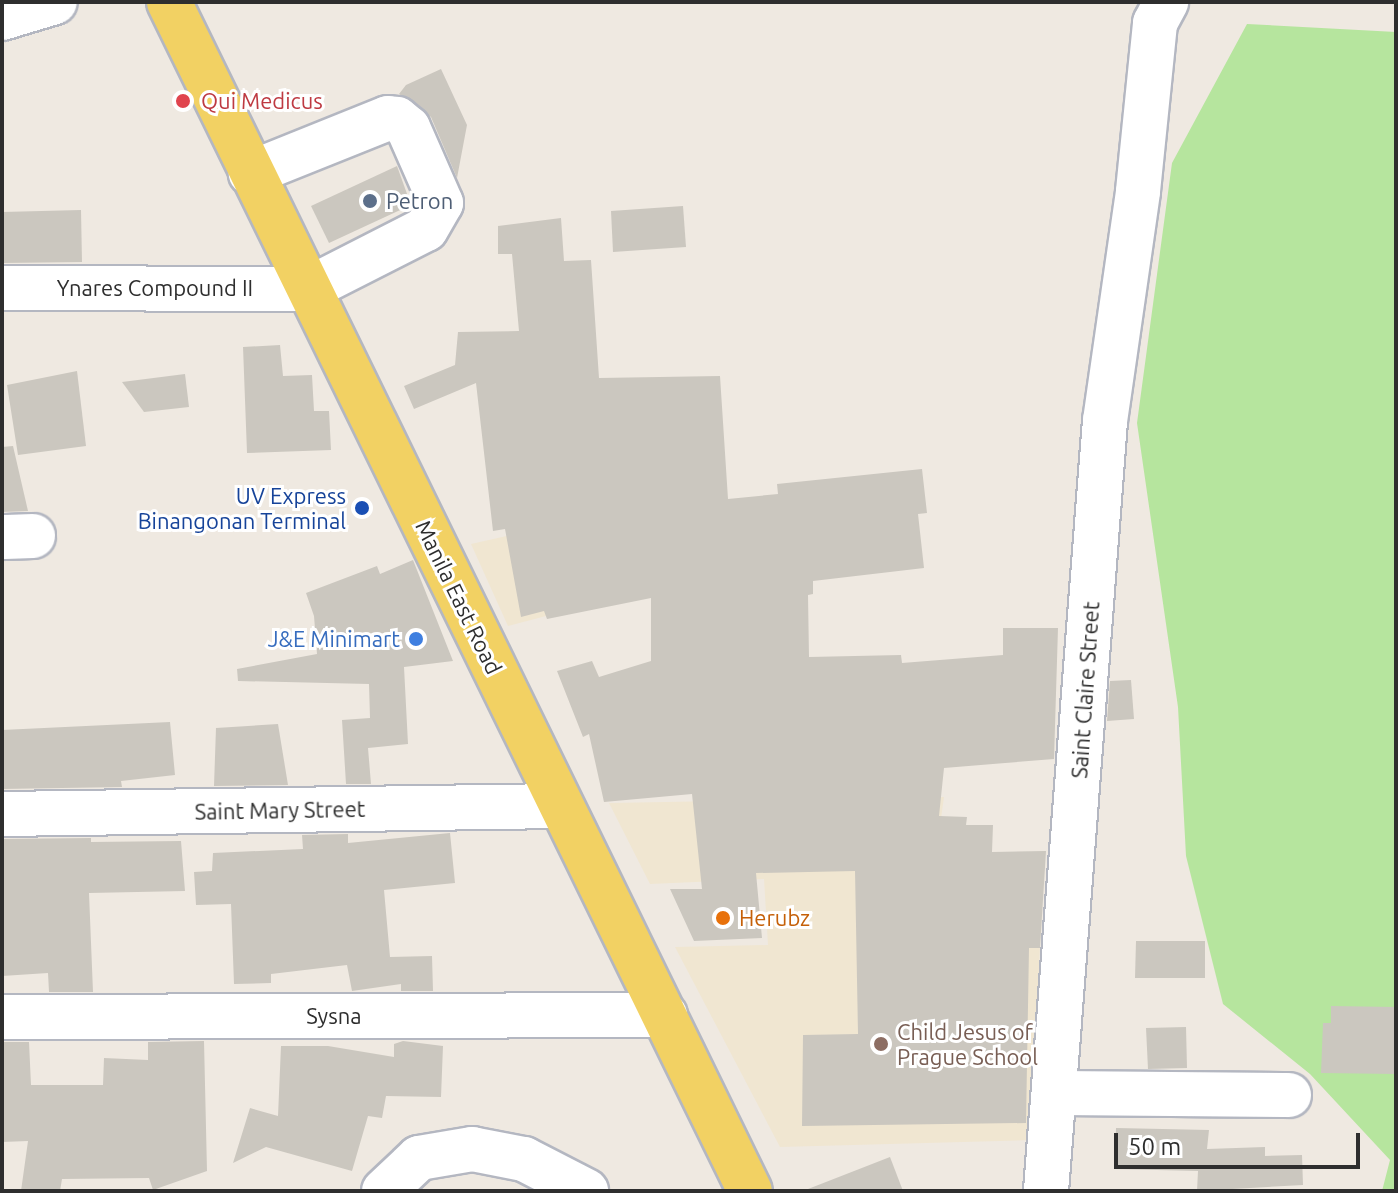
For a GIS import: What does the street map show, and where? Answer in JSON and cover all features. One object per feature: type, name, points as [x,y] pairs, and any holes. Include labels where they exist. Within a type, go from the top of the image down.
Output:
[{"type":"main road","name":"Manila East Road","points":[[169,2],[559,806],[750,1191]]},
{"type":"street","points":[[2,18],[55,2]]},
{"type":"street","name":"Saint Claire Street","points":[[1046,1191],[1105,421],[1138,191],[1155,23],[1166,2]]},
{"type":"street","points":[[251,173],[388,118],[408,128],[441,203],[438,217],[426,229],[308,289]]},
{"type":"street","name":"Ynares Compound II","points":[[2,288],[308,289]]},
{"type":"street","name":"Saint Mary Street","points":[[2,814],[559,806]]},
{"type":"street","name":"Sysna","points":[[2,1017],[665,1015]]},
{"type":"street","points":[[1054,1093],[1289,1095]]},
{"type":"street","points":[[384,1191],[419,1158],[472,1149],[524,1159],[586,1191]]},
{"type":"shaded area","points":[[565,523],[584,606],[508,626],[471,544]]},
{"type":"shaded area","name":"Child Jesus of Prague School","points":[[944,797],[923,946],[1040,944],[1032,1140],[780,1147],[675,947],[768,945],[764,879],[650,884],[609,803]]},
{"type":"green space","points":[[1247,24],[1396,32],[1396,1191],[1382,1191],[1390,1160],[1310,1074],[1223,1004],[1186,856],[1178,707],[1137,423],[1172,163]]},
{"type":"building","points":[[441,69],[467,125],[457,178],[431,117],[399,94],[406,85]]},
{"type":"building","name":"Petron","points":[[397,166],[411,205],[329,243],[311,206]]},
{"type":"building","points":[[683,206],[686,247],[613,252],[611,211]]},
{"type":"building","points":[[81,210],[82,262],[2,263],[2,212]]},
{"type":"building","points":[[561,218],[564,261],[591,260],[599,378],[720,376],[728,499],[778,494],[777,484],[922,469],[927,513],[918,514],[924,568],[813,581],[813,594],[808,595],[809,657],[901,655],[902,663],[1003,655],[1003,628],[1058,628],[1054,759],[944,768],[939,816],[967,817],[966,825],[993,825],[992,852],[1046,851],[1040,948],[1029,948],[1026,1123],[802,1126],[803,1035],[858,1034],[855,871],[756,873],[762,938],[694,941],[670,889],[702,889],[692,794],[604,802],[589,734],[583,737],[557,671],[592,661],[599,677],[651,661],[651,598],[547,619],[544,611],[521,617],[505,529],[493,531],[476,383],[414,409],[404,386],[455,365],[458,332],[519,331],[512,254],[498,254],[498,226]]},
{"type":"building","points":[[280,345],[283,376],[312,375],[314,411],[329,411],[331,450],[247,453],[243,347]]},
{"type":"building","points":[[77,371],[86,446],[18,455],[7,385]]},
{"type":"building","points":[[185,374],[189,407],[144,412],[122,382]]},
{"type":"building","points":[[13,446],[28,511],[2,512],[2,447]]},
{"type":"building","points":[[413,560],[453,661],[404,667],[408,744],[368,748],[371,784],[346,784],[342,720],[370,718],[369,684],[238,681],[237,669],[317,654],[314,616],[306,593],[377,566],[380,574]]},
{"type":"building","points":[[1131,680],[1134,719],[1107,721],[1110,681]]},
{"type":"building","points":[[170,722],[175,775],[121,781],[122,787],[2,789],[2,730]]},
{"type":"building","points":[[278,724],[288,785],[214,786],[216,728]]},
{"type":"building","points":[[450,833],[455,883],[384,890],[390,957],[432,956],[433,991],[401,991],[401,984],[352,991],[347,965],[271,974],[271,983],[234,984],[231,904],[196,905],[194,872],[212,871],[213,853],[303,849],[302,835],[348,834],[348,843]]},
{"type":"building","points":[[91,838],[91,842],[181,841],[185,891],[89,893],[93,992],[49,992],[48,973],[2,976],[2,839]]},
{"type":"building","points":[[1136,941],[1205,941],[1205,978],[1135,978]]},
{"type":"building","points":[[1331,1006],[1396,1007],[1396,1074],[1321,1073],[1323,1023],[1331,1023]]},
{"type":"building","points":[[1186,1027],[1187,1068],[1148,1069],[1146,1028]]},
{"type":"building","points":[[204,1041],[207,1171],[153,1190],[149,1178],[62,1179],[60,1191],[21,1191],[28,1141],[2,1142],[2,1042],[29,1042],[31,1085],[103,1085],[104,1058],[148,1060],[148,1042]]},
{"type":"building","points":[[403,1041],[443,1046],[441,1097],[386,1096],[382,1118],[368,1116],[352,1171],[266,1147],[233,1163],[250,1108],[278,1116],[281,1046],[328,1046],[394,1057],[394,1044]]},
{"type":"building","points":[[1116,1128],[1209,1130],[1207,1149],[1265,1147],[1265,1156],[1302,1155],[1303,1185],[1197,1191],[1198,1171],[1115,1169]]},
{"type":"building","points":[[890,1157],[903,1191],[808,1191],[808,1189]]},
{"type":"place","name":"Qui Medicus","points":[[183,101]]},
{"type":"place","name":"Petron","points":[[370,201]]},
{"type":"place","name":"UV Express Binangonan Terminal","points":[[362,508]]},
{"type":"place","name":"J&E Minimart","points":[[416,639]]},
{"type":"place","name":"Herubz","points":[[723,918]]},
{"type":"place","name":"Child Jesus of Prague School","points":[[881,1044]]}]
